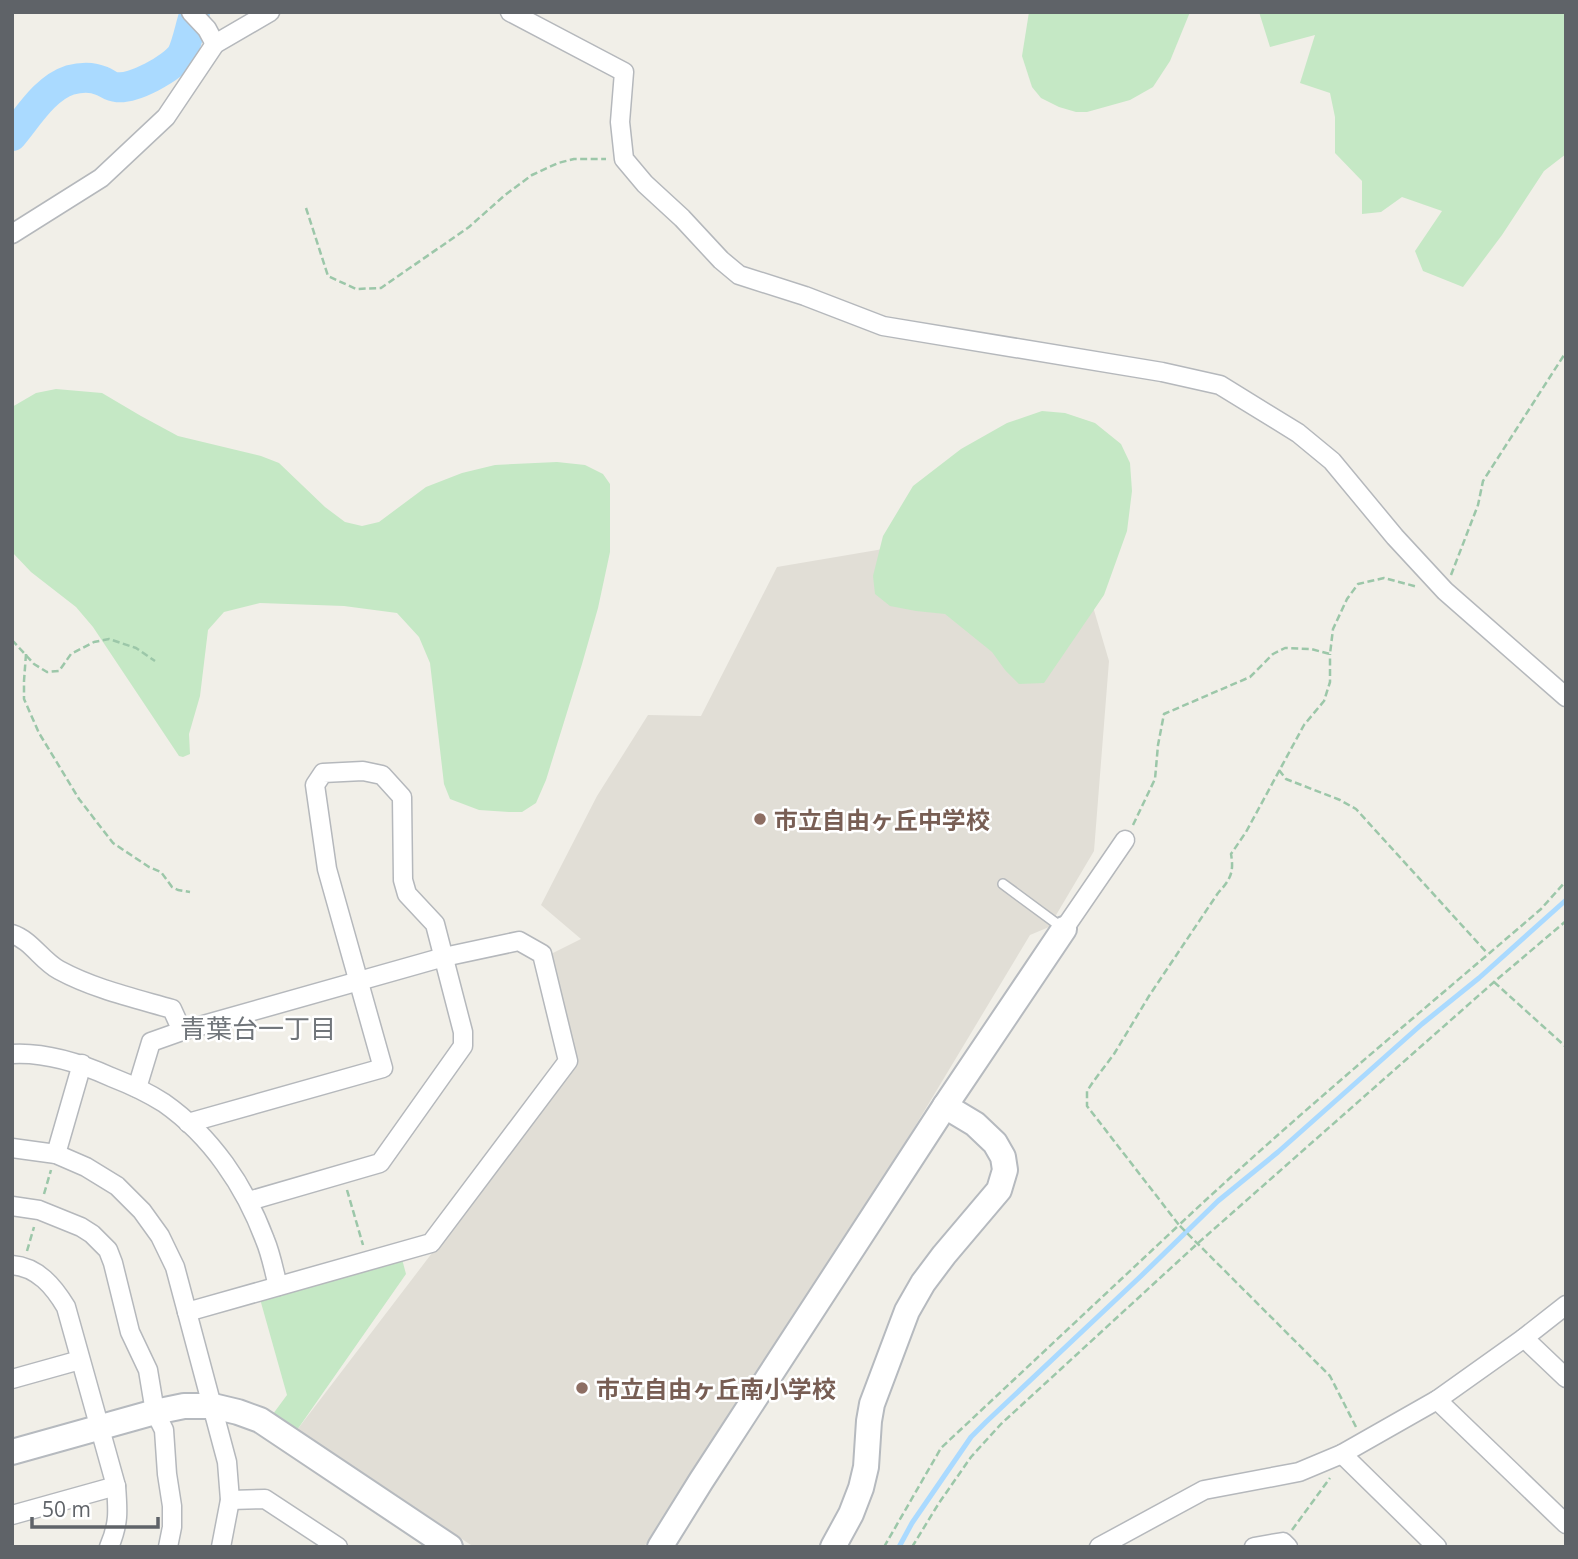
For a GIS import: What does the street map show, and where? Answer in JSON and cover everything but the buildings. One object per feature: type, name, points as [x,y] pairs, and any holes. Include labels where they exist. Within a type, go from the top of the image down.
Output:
[{"type":"street","points":[[191,12],[207,29],[215,44]]},
{"type":"street","points":[[12,234],[102,178],[166,117],[215,44],[270,12]]},
{"type":"street","points":[[510,12],[624,72],[620,122],[624,159],[645,184],[739,275],[805,296],[883,326],[1162,372],[1220,385],[1298,433],[1332,461],[1395,537],[1445,591],[1566,697]]},
{"type":"street","points":[[188,1123],[383,1068],[327,869],[314,785],[323,773],[363,771],[382,775],[402,797],[403,880],[407,894],[435,924],[463,1032],[463,1046],[380,1163],[249,1201]]},
{"type":"street","points":[[660,1547],[945,1106],[1125,840]]},
{"type":"street","points":[[12,934],[20,937],[49,965],[79,981],[172,1009],[182,1031]]},
{"type":"street","points":[[137,1088],[151,1042],[182,1031],[444,957],[519,941],[542,954],[568,1061],[431,1243],[187,1312]]},
{"type":"street","points":[[12,1054],[27,1053],[82,1064],[137,1088],[162,1102],[188,1123],[220,1158],[249,1201],[266,1242],[278,1286]]},
{"type":"street","points":[[56,1154],[82,1064]]},
{"type":"street","points":[[833,1547],[851,1514],[861,1488],[867,1460],[872,1404],[907,1311],[944,1255],[999,1190],[1005,1170],[1003,1157],[995,1143],[975,1124],[945,1106]]},
{"type":"street","points":[[12,1149],[56,1154],[86,1167],[117,1186],[142,1211],[160,1236],[174,1267],[227,1462],[230,1500],[221,1547]]},
{"type":"street","points":[[12,1206],[39,1210],[81,1227],[108,1250],[130,1332],[148,1370],[155,1412],[164,1430],[172,1506],[169,1547]]},
{"type":"street","points":[[12,1265],[22,1266],[39,1274],[55,1289],[66,1307],[116,1486],[116,1531],[109,1547]]},
{"type":"street","points":[[1099,1547],[1204,1490],[1298,1472],[1342,1454],[1437,1400],[1566,1305]]},
{"type":"street","points":[[1524,1338],[1566,1378]]},
{"type":"street","points":[[12,1379],[80,1360]]},
{"type":"street","points":[[1437,1400],[1566,1524]]},
{"type":"street","points":[[12,1452],[155,1412],[184,1406],[213,1406],[260,1420],[450,1547]]},
{"type":"street","points":[[1342,1454],[1437,1547]]},
{"type":"street","points":[[12,1515],[116,1486]]},
{"type":"street","points":[[230,1500],[265,1499],[339,1546]]},
{"type":"street","points":[[1254,1547],[1286,1544]]},
{"type":"lane","points":[[1003,884],[1064,929]]},
{"type":"path","points":[[306,208],[328,276],[356,289],[381,288],[469,227],[532,175],[574,159],[624,159]]},
{"type":"path","points":[[1363,1441],[1330,1376],[1180,1225],[1087,1106],[1087,1091],[1227,883],[1233,868],[1231,854],[1246,832],[1304,725],[1324,701],[1330,682],[1333,629],[1346,599],[1358,584],[1384,578],[1445,591],[1478,505],[1483,481],[1566,352]]},
{"type":"path","points":[[12,640],[34,664],[47,672],[59,671],[71,654],[94,642],[109,639],[136,648],[155,661]]},
{"type":"path","points":[[1125,840],[1156,779],[1158,745],[1164,714],[1250,677],[1273,654],[1285,648],[1311,649],[1330,654]]},
{"type":"path","points":[[26,654],[24,699],[39,733],[79,799],[113,843],[161,872],[172,887],[190,892]]},
{"type":"path","points":[[1279,770],[1286,779],[1356,809],[1489,954]]},
{"type":"path","points":[[884,1547],[941,1448],[1229,1178],[1541,909],[1566,881]]},
{"type":"path","points":[[912,1547],[971,1457],[993,1433],[1197,1244],[1566,921]]},
{"type":"path","points":[[1494,982],[1566,1047]]},
{"type":"path","points":[[342,1174],[368,1261]]},
{"type":"path","points":[[1286,1544],[1338,1467],[1342,1454]]},
{"type":"shaded area","points":[[948,538],[1081,566],[1109,661],[1094,851],[1049,927],[1030,935],[908,1138],[644,1547],[474,1547],[297,1430],[577,1063],[551,954],[581,939],[541,905],[597,796],[648,715],[701,716],[777,567]]},
{"type":"green space","points":[[1029,12],[1190,12],[1170,61],[1153,87],[1130,100],[1087,112],[1076,112],[1041,98],[1032,87],[1022,56]]},
{"type":"green space","points":[[1259,12],[1566,12],[1566,154],[1544,171],[1502,235],[1463,287],[1423,271],[1415,251],[1442,211],[1402,197],[1381,212],[1362,214],[1362,181],[1335,153],[1335,117],[1330,93],[1300,83],[1315,35],[1270,47]]},
{"type":"green space","points":[[56,389],[102,393],[178,436],[261,456],[279,463],[325,507],[345,522],[362,526],[379,522],[426,487],[462,473],[495,465],[557,462],[585,465],[603,474],[610,484],[610,552],[582,664],[546,780],[536,803],[522,812],[509,812],[479,810],[450,799],[444,784],[430,663],[419,637],[397,613],[344,606],[260,603],[224,612],[208,630],[200,696],[189,734],[190,754],[179,756],[93,627],[76,607],[31,572],[12,552],[12,407],[36,393]]},
{"type":"green space","points":[[1042,411],[1065,413],[1095,423],[1121,444],[1130,463],[1132,491],[1127,531],[1104,595],[1044,683],[1019,684],[992,652],[945,614],[890,606],[875,594],[873,576],[883,536],[913,486],[961,449],[1007,423]]},
{"type":"green space","points":[[402,1259],[406,1274],[297,1430],[273,1414],[287,1395],[260,1299]]},
{"type":"waterway","points":[[12,136],[45,96],[70,80],[98,79],[112,86],[123,87],[142,82],[162,71],[182,54],[195,12]]},
{"type":"waterway","points":[[899,1547],[912,1523],[971,1437],[986,1422],[1218,1201],[1278,1152],[1566,900]]},
{"type":"place","name":"市立自由ヶ丘中学校","points":[[760,819]]},
{"type":"place","name":"市立自由ヶ丘南小学校","points":[[582,1388]]},
{"type":"district","name":"青葉台一丁目","points":[[258,1028]]}]
